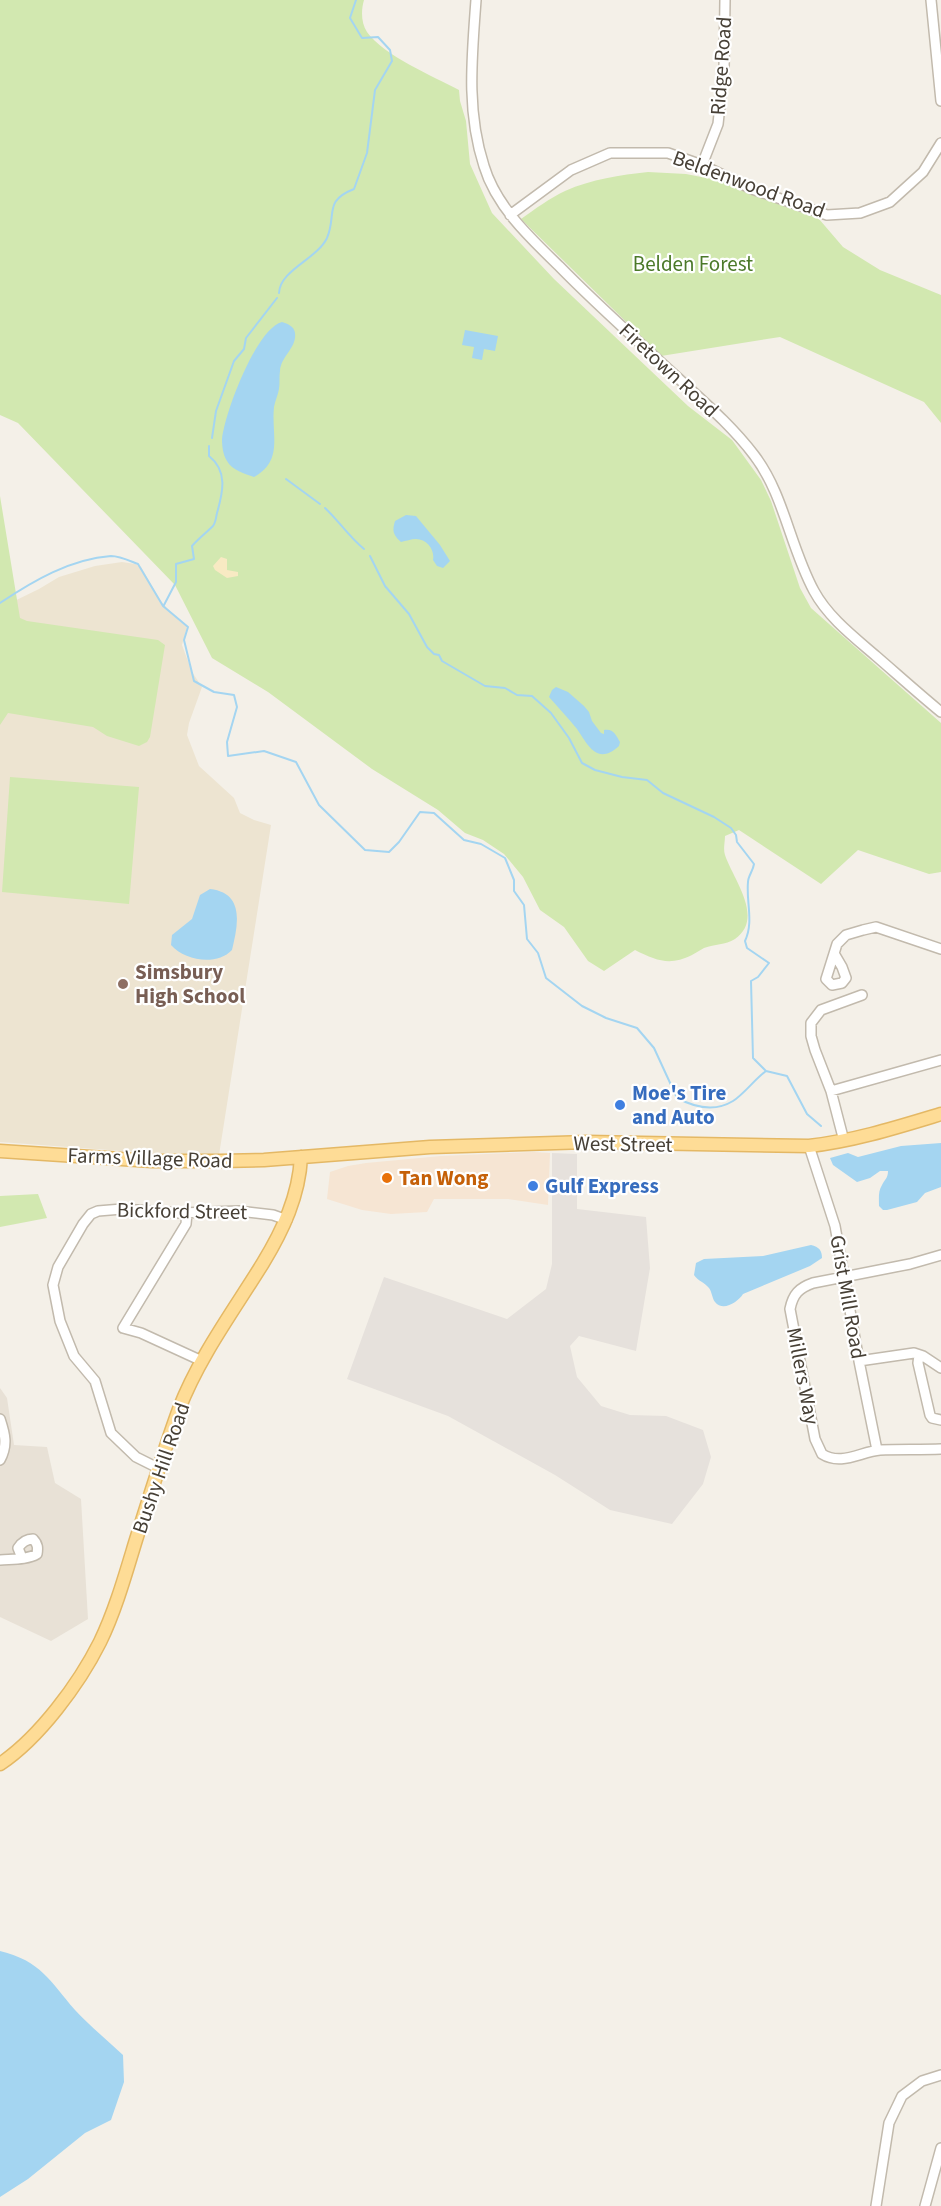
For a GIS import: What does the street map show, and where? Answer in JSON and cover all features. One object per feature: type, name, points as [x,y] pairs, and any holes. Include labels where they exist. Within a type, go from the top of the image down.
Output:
[{"type":"main road","name":"West Street","points":[[301,1157],[430,1147],[587,1142],[809,1146],[844,1141],[941,1114]]},
{"type":"main road","name":"Farms Village Road","points":[[0,1151],[152,1161],[301,1157]]},
{"type":"main road","name":"Bushy Hill Road","points":[[0,1764],[43,1725],[81,1677],[101,1641],[180,1406],[202,1361],[287,1220],[300,1175],[301,1157]]},
{"type":"street","name":"Firetown Road","points":[[476,0],[471,103],[484,168],[497,196],[510,215],[538,246],[738,435],[767,475],[814,593],[853,636],[941,712]]},
{"type":"street","name":"Ridge Road","points":[[702,165],[718,124],[724,68],[725,0]]},
{"type":"street","points":[[931,0],[941,101]]},
{"type":"street","name":"Beldenwood Road","points":[[510,215],[571,170],[610,153],[668,153],[702,165],[752,189],[827,216],[861,213],[890,202],[923,172],[941,143]]},
{"type":"street","points":[[835,955],[837,944],[846,935],[876,927],[941,949]]},
{"type":"street","points":[[844,1141],[831,1091],[811,1036],[811,1023],[821,1010],[862,996]]},
{"type":"street","points":[[831,1091],[941,1060]]},
{"type":"street","name":"Grist Mill Road","points":[[809,1146],[835,1226],[877,1450]]},
{"type":"street","name":"Bickford Street","points":[[158,1468],[136,1457],[111,1433],[95,1381],[74,1356],[60,1321],[53,1285],[58,1267],[83,1224],[92,1214],[108,1210],[187,1213],[239,1211],[273,1215],[287,1220]]},
{"type":"street","points":[[187,1213],[186,1224],[123,1328],[141,1333],[202,1361]]},
{"type":"street","points":[[845,1276],[910,1264],[941,1255]]},
{"type":"street","name":"Millers Way","points":[[845,1276],[813,1283],[796,1292],[790,1309],[798,1353],[815,1439],[822,1454],[836,1460],[877,1450]]},
{"type":"street","points":[[859,1360],[903,1353],[919,1355],[941,1368]]},
{"type":"street","points":[[919,1355],[918,1363],[930,1415],[932,1418],[941,1420]]},
{"type":"street","points":[[0,1419],[5,1436],[5,1450],[0,1460]]},
{"type":"street","points":[[877,1450],[941,1449]]},
{"type":"street","points":[[0,1560],[22,1558]]},
{"type":"street","points":[[876,2206],[881,2164],[890,2123],[902,2096],[922,2081],[941,2075]]},
{"type":"street","points":[[925,2206],[941,2148]]},
{"type":"shaded area","name":"Simsbury High School","points":[[122,562],[141,567],[160,600],[187,627],[182,645],[192,672],[202,687],[187,735],[199,766],[234,798],[240,813],[271,825],[219,1155],[204,1157],[0,1142],[0,608],[59,577],[95,566]]},
{"type":"shaded area","points":[[550,1153],[548,1205],[508,1199],[434,1199],[427,1212],[391,1214],[362,1210],[327,1199],[330,1172],[348,1166],[441,1156]]},
{"type":"shaded area","points":[[552,1153],[577,1154],[577,1209],[646,1217],[650,1268],[636,1351],[579,1336],[570,1346],[577,1377],[601,1406],[630,1415],[666,1416],[703,1430],[711,1457],[703,1484],[672,1524],[610,1510],[555,1475],[448,1416],[347,1379],[384,1277],[507,1319],[546,1289],[552,1264]]},
{"type":"shaded area","points":[[0,1388],[7,1398],[14,1445],[47,1447],[55,1483],[81,1499],[88,1619],[51,1641],[0,1617]]},
{"type":"green space","points":[[0,0],[364,0],[362,12],[364,25],[375,41],[410,65],[459,90],[466,121],[470,164],[492,213],[554,279],[688,406],[732,440],[761,480],[771,501],[800,588],[811,608],[941,723],[941,872],[929,874],[858,850],[821,884],[739,830],[725,836],[724,850],[747,910],[744,930],[731,941],[704,948],[677,960],[664,961],[635,950],[604,971],[588,961],[564,927],[540,910],[523,877],[504,854],[483,840],[465,833],[438,810],[372,769],[268,692],[212,658],[175,585],[18,423],[0,415]]},
{"type":"green space","name":"Belden Forest","points":[[648,172],[686,174],[727,182],[754,195],[819,219],[843,247],[880,270],[941,295],[941,423],[924,402],[780,337],[661,356],[521,219],[554,197],[585,183]]},
{"type":"green space","points":[[0,496],[20,618],[27,621],[158,640],[165,645],[150,737],[147,742],[139,746],[107,736],[93,727],[8,713],[0,725]]},
{"type":"green space","points":[[10,777],[139,787],[129,904],[2,892]]},
{"type":"green space","points":[[38,1194],[47,1218],[0,1227],[0,1196]]},
{"type":"sand","points":[[221,557],[227,559],[227,570],[238,572],[238,576],[227,578],[215,570],[213,566]]},
{"type":"water","points":[[282,322],[293,329],[295,338],[281,366],[279,389],[274,407],[273,455],[263,471],[254,477],[232,467],[226,459],[222,439],[224,427],[235,392],[252,355],[272,328]]},
{"type":"water","points":[[465,330],[498,336],[495,351],[484,349],[482,360],[472,358],[474,347],[462,345]]},
{"type":"water","points":[[406,515],[416,516],[440,545],[450,561],[443,568],[437,566],[431,549],[424,541],[414,539],[401,542],[396,537],[393,530],[395,521]]},
{"type":"water","points":[[556,687],[568,692],[584,706],[601,733],[604,734],[604,730],[610,730],[614,733],[620,742],[619,746],[605,754],[599,754],[589,747],[574,725],[549,697]]},
{"type":"water","points":[[210,889],[221,892],[234,903],[236,930],[232,950],[218,958],[201,960],[184,955],[171,945],[172,935],[192,919],[200,895]]},
{"type":"water","points":[[941,1143],[941,1187],[925,1193],[917,1202],[887,1210],[879,1206],[879,1198],[888,1171],[880,1171],[870,1178],[857,1182],[833,1165],[830,1158],[848,1153],[858,1157],[901,1146]]},
{"type":"water","points":[[811,1245],[819,1249],[822,1258],[810,1266],[743,1294],[734,1303],[726,1306],[718,1305],[709,1288],[694,1275],[696,1263],[704,1259],[763,1256]]},
{"type":"water","points":[[0,1951],[26,1960],[44,1973],[75,2010],[123,2055],[124,2082],[111,2120],[85,2133],[28,2179],[0,2197]]},
{"type":"waterway","points":[[279,293],[281,285],[292,271],[315,252],[327,238],[334,204],[338,198],[354,189],[367,153],[375,90],[392,61],[390,50],[378,37],[362,38],[350,18],[356,0]]},
{"type":"waterway","points":[[212,438],[216,411],[234,361],[244,349],[246,338],[277,298]]},
{"type":"waterway","points":[[164,605],[176,582],[176,564],[194,559],[192,546],[213,526],[215,521],[222,482],[219,468],[209,456],[209,446]]},
{"type":"waterway","points":[[286,479],[320,504]]},
{"type":"waterway","points":[[325,508],[364,549]]},
{"type":"waterway","points":[[0,603],[52,572],[81,562],[111,556],[138,564],[163,606],[188,627],[184,640],[194,681],[214,692],[234,695],[237,707],[227,742],[228,756],[264,751],[296,762],[319,805],[365,850],[389,852],[420,812],[434,813],[464,840],[481,844],[505,858],[514,880],[514,891],[524,905],[527,939],[538,953],[546,978],[582,1006],[606,1018],[637,1028],[654,1048],[677,1098],[705,1107],[726,1104],[737,1098],[766,1071],[787,1076],[807,1114],[821,1126]]},
{"type":"waterway","points":[[370,556],[385,586],[409,614],[427,647],[434,654],[439,655],[442,661],[485,686],[505,688],[517,695],[532,696],[551,713],[569,738],[582,763],[595,770],[647,780],[663,793],[714,817],[731,828],[736,835],[737,842],[754,864],[748,880],[749,927],[745,941],[747,948],[769,963],[758,977],[751,981],[753,1058],[766,1071]]},
{"type":"place","name":"Simsbury High School","points":[[123,984]]},
{"type":"place","name":"Moe's Tire and Auto","points":[[620,1105]]},
{"type":"place","name":"Tan Wong","points":[[387,1178]]},
{"type":"place","name":"Gulf Express","points":[[533,1186]]}]
